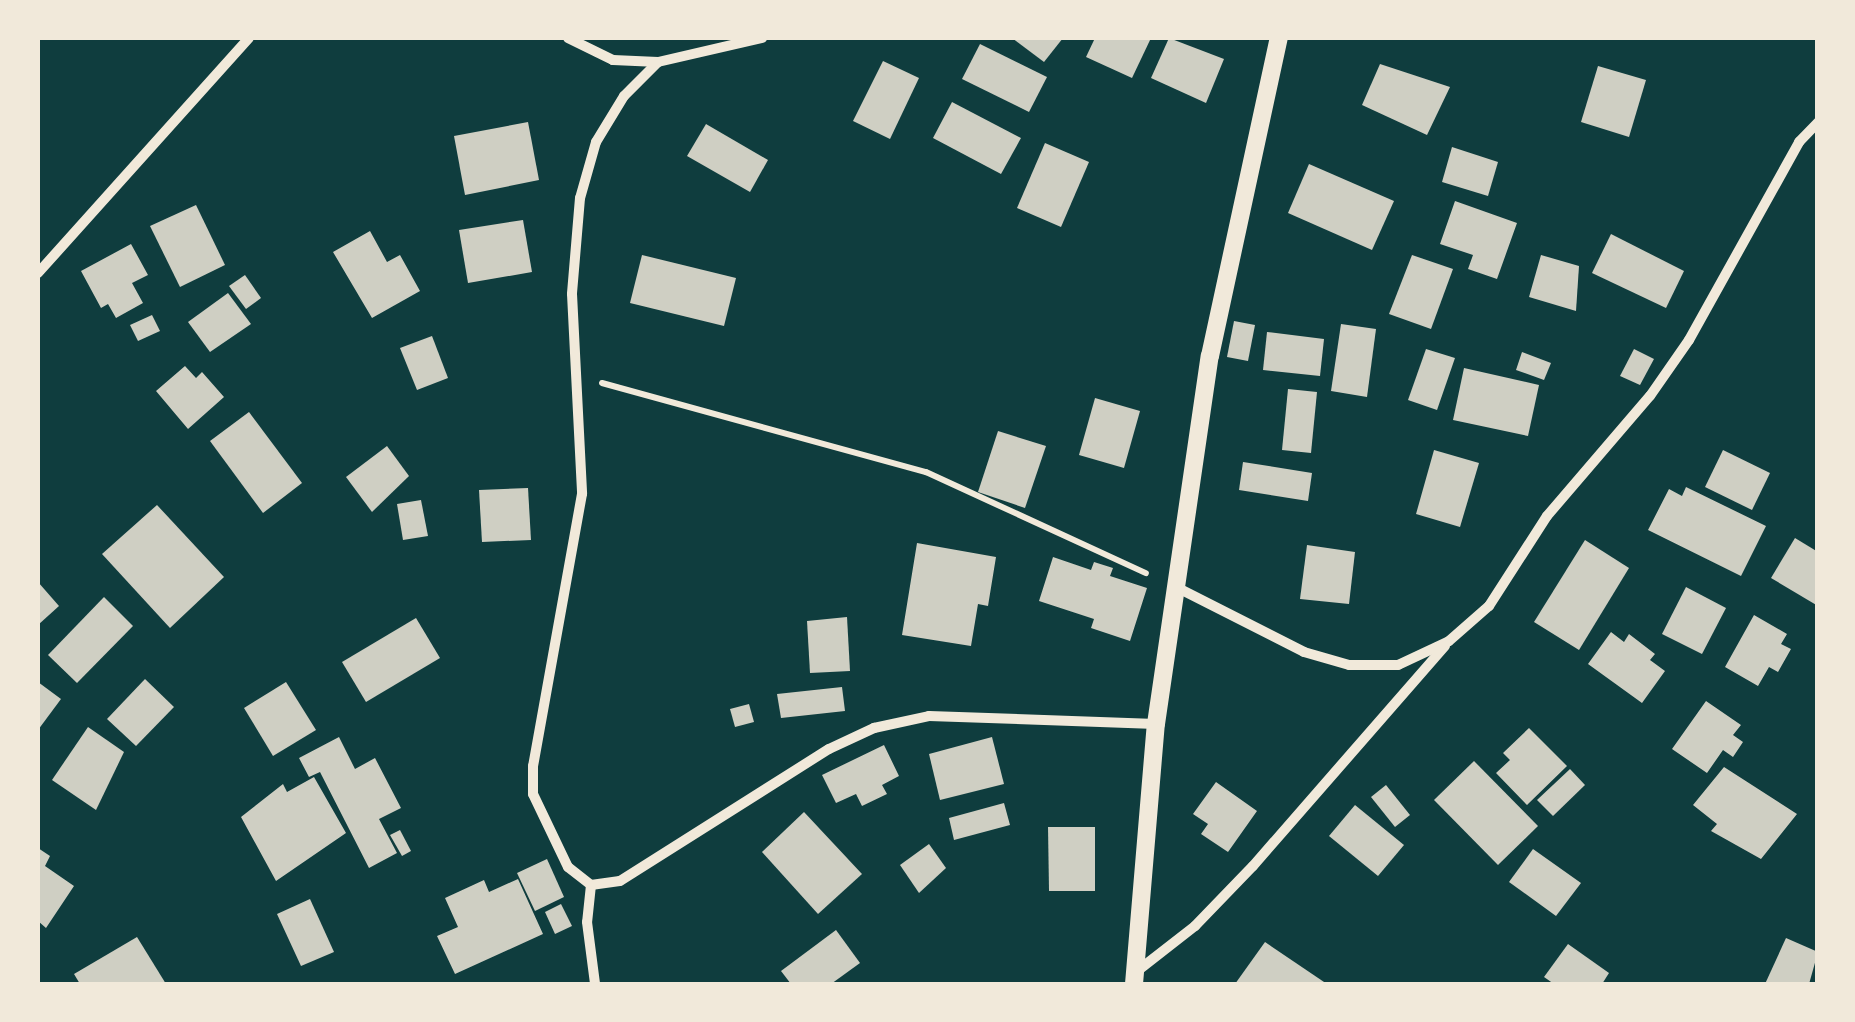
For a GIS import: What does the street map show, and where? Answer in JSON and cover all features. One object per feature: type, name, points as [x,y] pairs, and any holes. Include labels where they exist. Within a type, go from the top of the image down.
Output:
[{"type":"street","points":[[38,273],[249,38]]},
{"type":"street","points":[[568,38],[613,60],[658,62],[762,38]]},
{"type":"street","points":[[1135,978],[1156,724],[1210,356],[1278,38]]},
{"type":"street","points":[[591,884],[558,852],[532,794],[582,494],[572,294],[580,198],[596,142],[624,96],[658,62]]},
{"type":"street","points":[[1135,978],[1194,926],[1252,866],[1449,641],[1489,606],[1547,516],[1650,396],[1688,340],[1799,142],[1818,122]]},
{"type":"street","points":[[1178,588],[1304,652],[1349,666],[1398,666],[1449,641]]},
{"type":"street","points":[[591,884],[620,881],[829,749],[874,728],[929,716],[1156,724]]},
{"type":"street","points":[[591,884],[587,922],[595,984]]},
{"type":"path","points":[[577,376],[926,472],[1178,588]]},
{"type":"building","points":[[1012,38],[1063,38],[1044,62]]},
{"type":"building","points":[[1095,38],[1151,38],[1132,78],[1086,57]]},
{"type":"building","points":[[1169,38],[1224,59],[1206,103],[1151,78]]},
{"type":"building","points":[[980,44],[1047,77],[1029,112],[962,79]]},
{"type":"building","points":[[883,61],[919,78],[890,139],[853,121]]},
{"type":"building","points":[[1380,64],[1450,87],[1427,135],[1362,105]]},
{"type":"building","points":[[1598,66],[1646,80],[1629,137],[1581,122]]},
{"type":"building","points":[[952,102],[1021,138],[1001,174],[933,138]]},
{"type":"building","points":[[528,122],[539,180],[465,195],[454,136]]},
{"type":"building","points":[[706,124],[768,160],[750,192],[687,156]]},
{"type":"building","points":[[1045,143],[1089,162],[1061,227],[1017,208]]},
{"type":"building","points":[[1452,147],[1498,162],[1488,196],[1442,182]]},
{"type":"building","points":[[1309,164],[1394,201],[1372,250],[1288,213]]},
{"type":"building","points":[[1455,201],[1517,223],[1497,279],[1468,269],[1473,255],[1440,244]]},
{"type":"building","points":[[196,205],[225,265],[180,287],[150,226]]},
{"type":"building","points":[[523,220],[532,272],[468,283],[459,230]]},
{"type":"building","points":[[370,231],[387,262],[400,255],[420,291],[372,318],[333,252]]},
{"type":"building","points":[[1611,234],[1684,271],[1666,308],[1592,273]]},
{"type":"building","points":[[131,244],[148,275],[132,283],[143,303],[116,318],[108,304],[101,308],[81,271]]},
{"type":"building","points":[[642,255],[736,278],[724,326],[630,303]]},
{"type":"building","points":[[1412,255],[1453,269],[1431,329],[1389,314]]},
{"type":"building","points":[[1541,255],[1579,266],[1576,311],[1529,297]]},
{"type":"building","points":[[245,275],[261,298],[246,309],[229,286]]},
{"type":"building","points":[[228,293],[251,324],[210,352],[188,322]]},
{"type":"building","points":[[152,315],[160,331],[138,341],[130,325]]},
{"type":"building","points":[[1234,321],[1255,325],[1248,361],[1227,357]]},
{"type":"building","points":[[1341,324],[1376,329],[1367,397],[1331,391]]},
{"type":"building","points":[[1267,332],[1324,339],[1320,376],[1263,370]]},
{"type":"building","points":[[432,336],[448,378],[417,390],[400,348]]},
{"type":"building","points":[[1426,349],[1455,358],[1437,410],[1408,400]]},
{"type":"building","points":[[1634,349],[1654,359],[1640,385],[1620,376]]},
{"type":"building","points":[[1522,352],[1551,363],[1544,380],[1516,370]]},
{"type":"building","points":[[185,366],[196,378],[202,372],[224,397],[188,429],[156,391]]},
{"type":"building","points":[[1464,368],[1539,385],[1528,436],[1453,420]]},
{"type":"building","points":[[1288,389],[1317,392],[1311,453],[1282,450]]},
{"type":"building","points":[[1095,398],[1140,411],[1124,468],[1079,455]]},
{"type":"building","points":[[249,412],[302,483],[263,513],[210,441]]},
{"type":"building","points":[[998,431],[1046,446],[1025,508],[978,492]]},
{"type":"building","points":[[387,446],[409,476],[372,512],[346,477]]},
{"type":"building","points":[[1434,450],[1479,463],[1460,527],[1416,514]]},
{"type":"building","points":[[1723,450],[1770,473],[1752,510],[1705,487]]},
{"type":"building","points":[[1243,462],[1312,473],[1308,501],[1239,490]]},
{"type":"building","points":[[1686,487],[1766,526],[1741,576],[1648,530],[1669,489],[1682,496]]},
{"type":"building","points":[[528,488],[531,540],[482,542],[479,490]]},
{"type":"building","points":[[421,500],[428,536],[403,540],[397,504]]},
{"type":"building","points":[[157,505],[224,577],[170,628],[102,554]]},
{"type":"building","points":[[1795,538],[1818,552],[1818,606],[1771,578]]},
{"type":"building","points":[[1585,540],[1629,568],[1579,650],[1534,622]]},
{"type":"building","points":[[917,543],[996,557],[988,606],[978,604],[971,646],[902,635]]},
{"type":"building","points":[[1307,545],[1355,552],[1349,604],[1300,599]]},
{"type":"building","points":[[1053,557],[1091,570],[1094,562],[1113,568],[1110,576],[1147,588],[1130,641],[1091,628],[1094,619],[1039,601]]},
{"type":"building","points":[[38,582],[59,606],[38,625]]},
{"type":"building","points":[[1686,587],[1726,608],[1702,654],[1662,634]]},
{"type":"building","points":[[104,597],[133,626],[77,683],[48,655]]},
{"type":"building","points":[[1754,615],[1787,634],[1781,644],[1791,649],[1778,672],[1769,667],[1758,686],[1725,667]]},
{"type":"building","points":[[847,617],[850,671],[810,673],[807,621]]},
{"type":"building","points":[[416,618],[440,658],[366,702],[342,662]]},
{"type":"building","points":[[1611,632],[1624,642],[1629,634],[1655,654],[1650,660],[1665,671],[1642,703],[1588,664]]},
{"type":"building","points":[[145,679],[174,707],[136,746],[107,719]]},
{"type":"building","points":[[38,682],[61,699],[38,730]]},
{"type":"building","points":[[286,682],[316,730],[273,756],[244,708]]},
{"type":"building","points":[[842,687],[845,711],[781,718],[777,694]]},
{"type":"building","points":[[1706,701],[1741,725],[1733,735],[1743,742],[1733,757],[1723,750],[1707,773],[1672,749]]},
{"type":"building","points":[[749,704],[754,722],[735,727],[730,709]]},
{"type":"building","points":[[88,727],[124,752],[96,810],[52,780]]},
{"type":"building","points":[[1529,728],[1567,766],[1527,805],[1496,773],[1510,760],[1503,753]]},
{"type":"building","points":[[339,737],[355,769],[375,758],[401,808],[379,819],[397,853],[369,868],[320,772],[309,777],[299,758]]},
{"type":"building","points":[[992,737],[1004,784],[940,800],[929,754]]},
{"type":"building","points":[[884,745],[899,776],[882,785],[887,794],[862,806],[856,794],[836,803],[822,775]]},
{"type":"building","points":[[1474,761],[1538,826],[1498,865],[1434,800]]},
{"type":"building","points":[[1724,767],[1797,814],[1761,859],[1711,831],[1717,824],[1693,805]]},
{"type":"building","points":[[1570,769],[1585,785],[1553,816],[1537,800]]},
{"type":"building","points":[[314,777],[346,833],[276,881],[241,817],[283,784],[287,792]]},
{"type":"building","points":[[1216,782],[1257,811],[1228,852],[1201,834],[1208,824],[1193,814]]},
{"type":"building","points":[[1386,785],[1410,815],[1395,827],[1371,797]]},
{"type":"building","points":[[1004,803],[1010,825],[954,840],[949,818]]},
{"type":"building","points":[[1355,805],[1404,845],[1378,876],[1329,836]]},
{"type":"building","points":[[804,812],[862,874],[818,914],[762,852]]},
{"type":"building","points":[[1048,827],[1095,827],[1095,891],[1049,891]]},
{"type":"building","points":[[400,830],[411,851],[402,856],[390,835]]},
{"type":"building","points":[[929,844],[946,868],[919,893],[900,865]]},
{"type":"building","points":[[38,848],[50,856],[45,866],[74,886],[46,928],[38,921]]},
{"type":"building","points":[[1533,849],[1581,883],[1556,916],[1509,882]]},
{"type":"building","points":[[547,859],[564,897],[535,911],[517,873]]},
{"type":"building","points":[[518,879],[543,934],[455,974],[437,936],[458,927],[445,898],[484,880],[489,892]]},
{"type":"building","points":[[310,899],[334,952],[301,966],[277,914]]},
{"type":"building","points":[[561,904],[572,926],[555,934],[545,912]]},
{"type":"building","points":[[836,930],[860,963],[831,984],[791,984],[781,971]]},
{"type":"building","points":[[137,937],[166,984],[80,984],[74,974]]},
{"type":"building","points":[[1786,938],[1818,952],[1809,984],[1765,984]]},
{"type":"building","points":[[1265,942],[1327,984],[1235,984]]},
{"type":"building","points":[[1568,944],[1609,973],[1602,984],[1554,984],[1544,977]]}]
